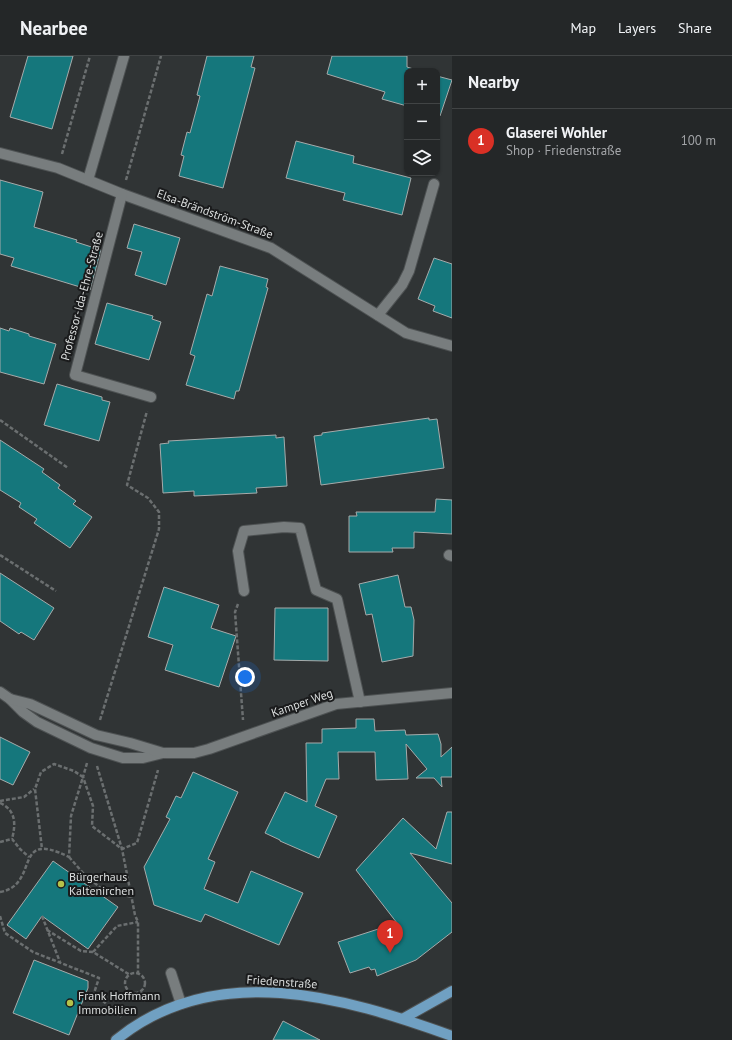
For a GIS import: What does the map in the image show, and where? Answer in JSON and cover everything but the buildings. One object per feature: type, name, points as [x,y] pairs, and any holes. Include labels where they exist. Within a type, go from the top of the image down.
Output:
[{"type":"main road","points":[[404,1018],[452,991]]},
{"type":"main road","name":"Friedenstraße","points":[[116,1040],[132,1027],[155,1013],[181,1004],[235,993],[266,992],[288,993],[327,999],[404,1018],[452,1036]]},
{"type":"street","points":[[88,180],[124,56]]},
{"type":"street","name":"Elsa-Brändström-Straße","points":[[0,153],[58,168],[122,194],[271,248],[406,333],[452,346]]},
{"type":"street","points":[[378,315],[402,285],[409,271],[434,184]]},
{"type":"street","name":"Professor-Ida-Ehre-Straße","points":[[122,194],[75,375],[151,397]]},
{"type":"street","points":[[244,591],[238,551],[244,531],[284,527],[300,528],[316,590],[337,599],[360,702]]},
{"type":"street","name":"Kamper Weg","points":[[0,692],[37,722],[92,748],[123,758],[142,758],[164,753],[194,753],[245,737],[336,704],[452,693]]},
{"type":"street","name":"Kamper Weg","points":[[10,699],[30,704],[96,734],[164,753]]},
{"type":"street","points":[[171,973],[181,1004]]},
{"type":"path","points":[[58,168],[90,56]]},
{"type":"path","points":[[122,194],[161,56]]},
{"type":"path","points":[[96,734],[159,529],[159,512],[148,498],[126,485],[151,397]]},
{"type":"path","points":[[0,420],[68,468]]},
{"type":"path","points":[[0,555],[56,591]]},
{"type":"path","points":[[244,591],[235,612],[245,737]]},
{"type":"path","points":[[92,748],[122,849],[135,915],[138,922],[138,973],[145,982],[143,989],[137,993],[129,991],[125,981],[130,975],[138,973]]},
{"type":"path","points":[[122,849],[137,843],[164,753]]},
{"type":"path","points":[[42,849],[35,789],[42,772],[54,764],[74,771],[83,777],[92,806],[92,826],[122,849]]},
{"type":"path","points":[[69,857],[71,816],[83,777]]},
{"type":"path","points":[[0,802],[24,797],[35,789]]},
{"type":"path","points":[[0,802],[7,806],[14,818],[12,839]]},
{"type":"path","points":[[0,842],[12,839]]},
{"type":"path","points":[[12,839],[29,857]]},
{"type":"path","points":[[0,892],[15,886],[23,876],[29,857],[34,851],[42,849],[55,850],[69,857],[84,874],[103,890],[132,897]]},
{"type":"path","points":[[0,916],[5,933],[33,952],[98,978],[94,993],[132,1027]]},
{"type":"path","points":[[42,916],[60,963]]},
{"type":"path","points":[[93,952],[117,926],[138,922]]},
{"type":"path","points":[[47,930],[81,951],[93,952],[130,975]]},
{"type":"place","name":"Bürgerhaus Kaltenirchen","points":[[61,884]]},
{"type":"place","name":"Glaserei Wohler","points":[[390,953]]},
{"type":"place","name":"Frank Hoffmann Immobilien","points":[[70,1003]]}]
